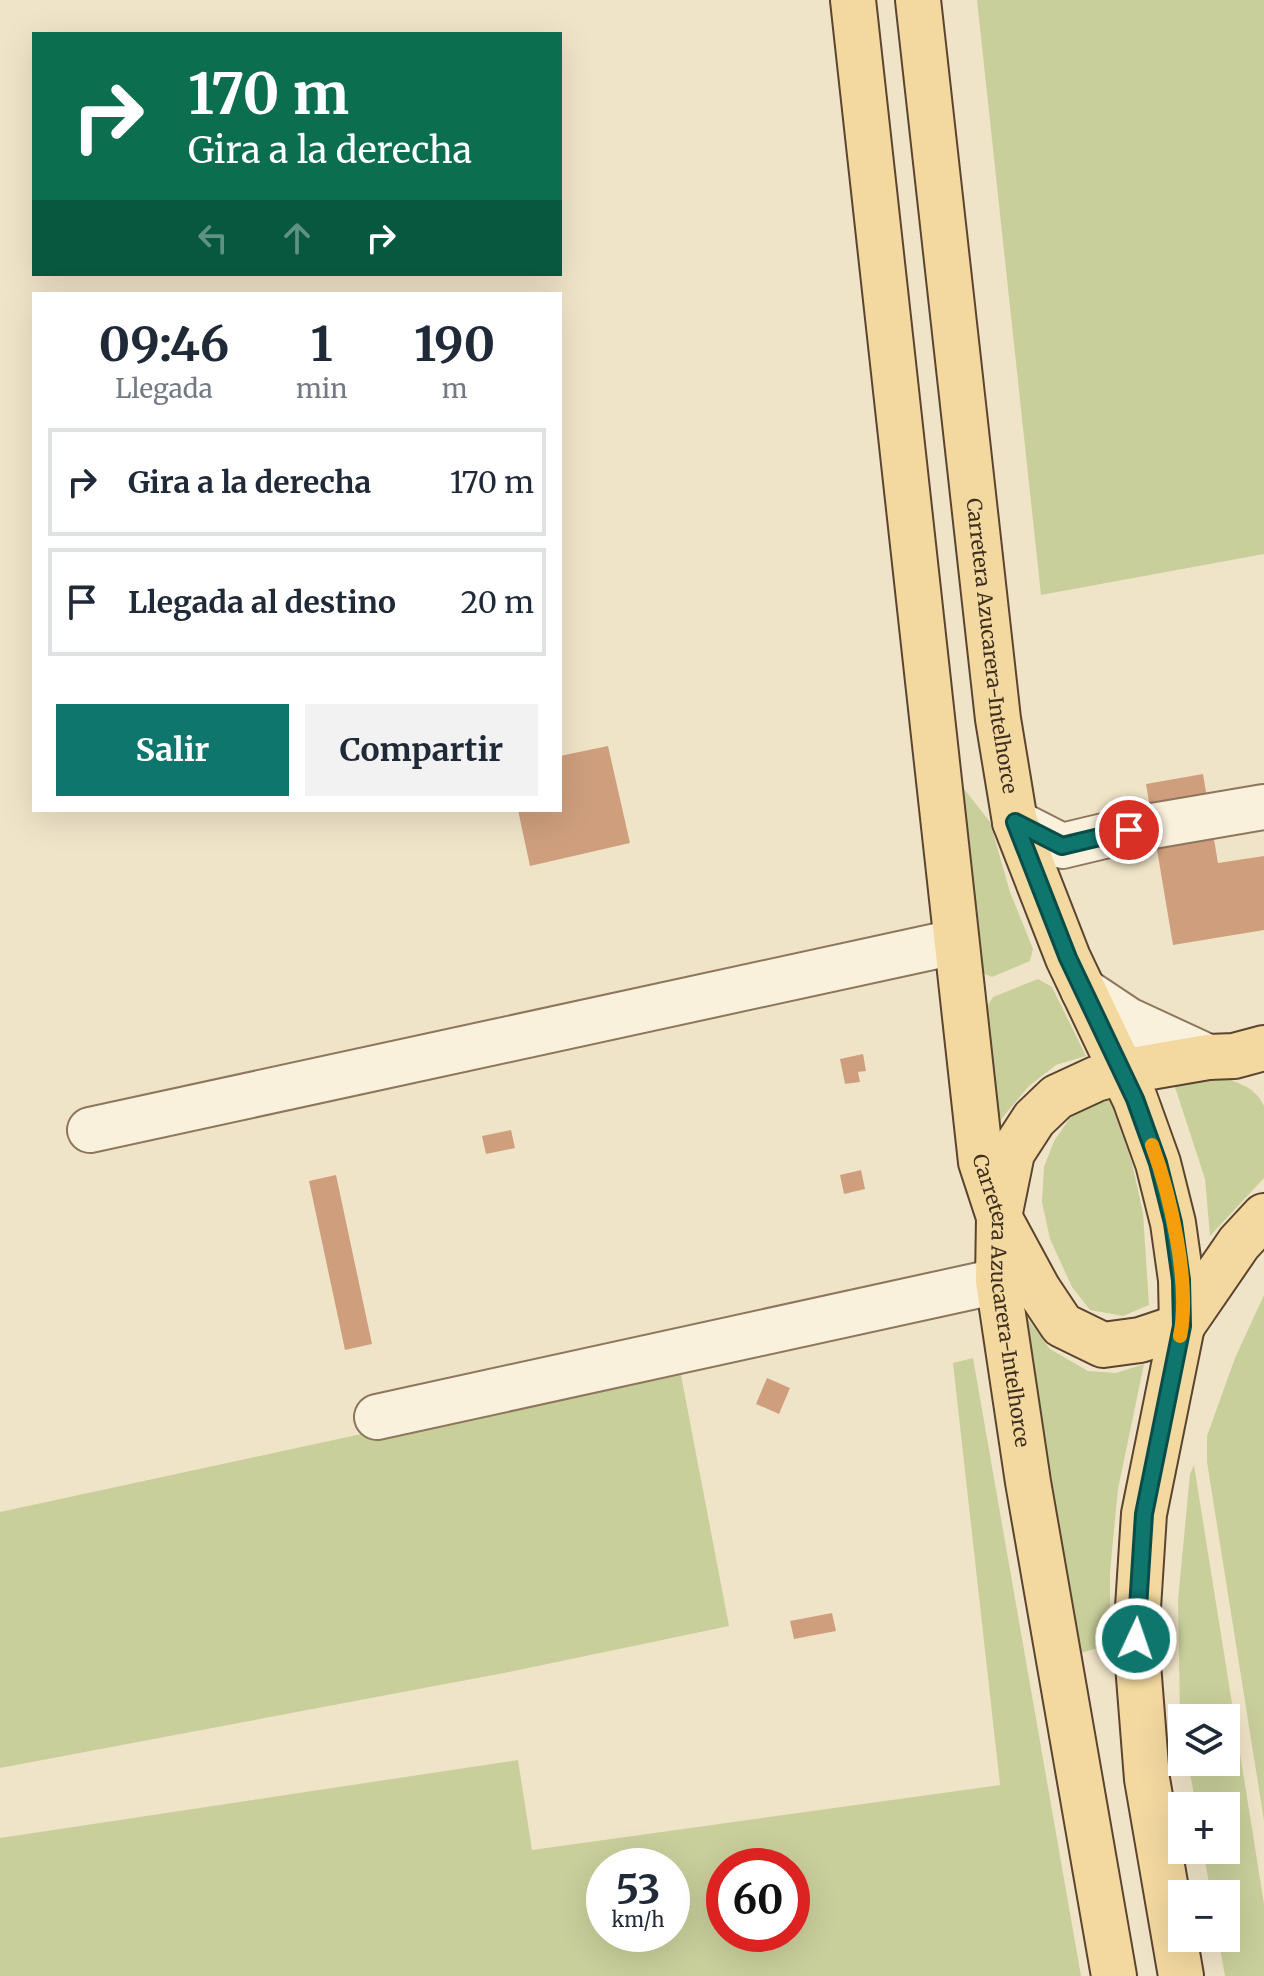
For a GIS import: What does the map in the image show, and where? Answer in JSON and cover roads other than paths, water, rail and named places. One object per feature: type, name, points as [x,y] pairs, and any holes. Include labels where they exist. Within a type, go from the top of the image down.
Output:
[{"type":"main road","name":"Carretera Azucarera-Intelhorce","points":[[853,0],[981,1162],[999,1217],[998,1281],[1028,1482],[1114,1976]]},
{"type":"main road","name":"Carretera Azucarera-Intelhorce","points":[[918,0],[998,719],[1015,822],[1083,990],[1135,1099],[1158,1163],[1173,1223],[1181,1280],[1182,1326],[1144,1514],[1136,1639],[1147,1779],[1181,1976]]},
{"type":"main road","points":[[1242,1059],[1121,1072],[1096,1079],[1057,1097],[1034,1119],[1012,1153],[999,1217],[1038,1289],[1062,1325],[1103,1345],[1140,1340],[1182,1326],[1239,1243],[1264,1216]]},
{"type":"street","points":[[1015,822],[1062,846],[1129,830],[1264,807]]},
{"type":"street","points":[[90,1130],[955,942]]},
{"type":"street","points":[[1083,990],[1128,1020],[1242,1059]]},
{"type":"street","points":[[377,1417],[998,1281]]}]
